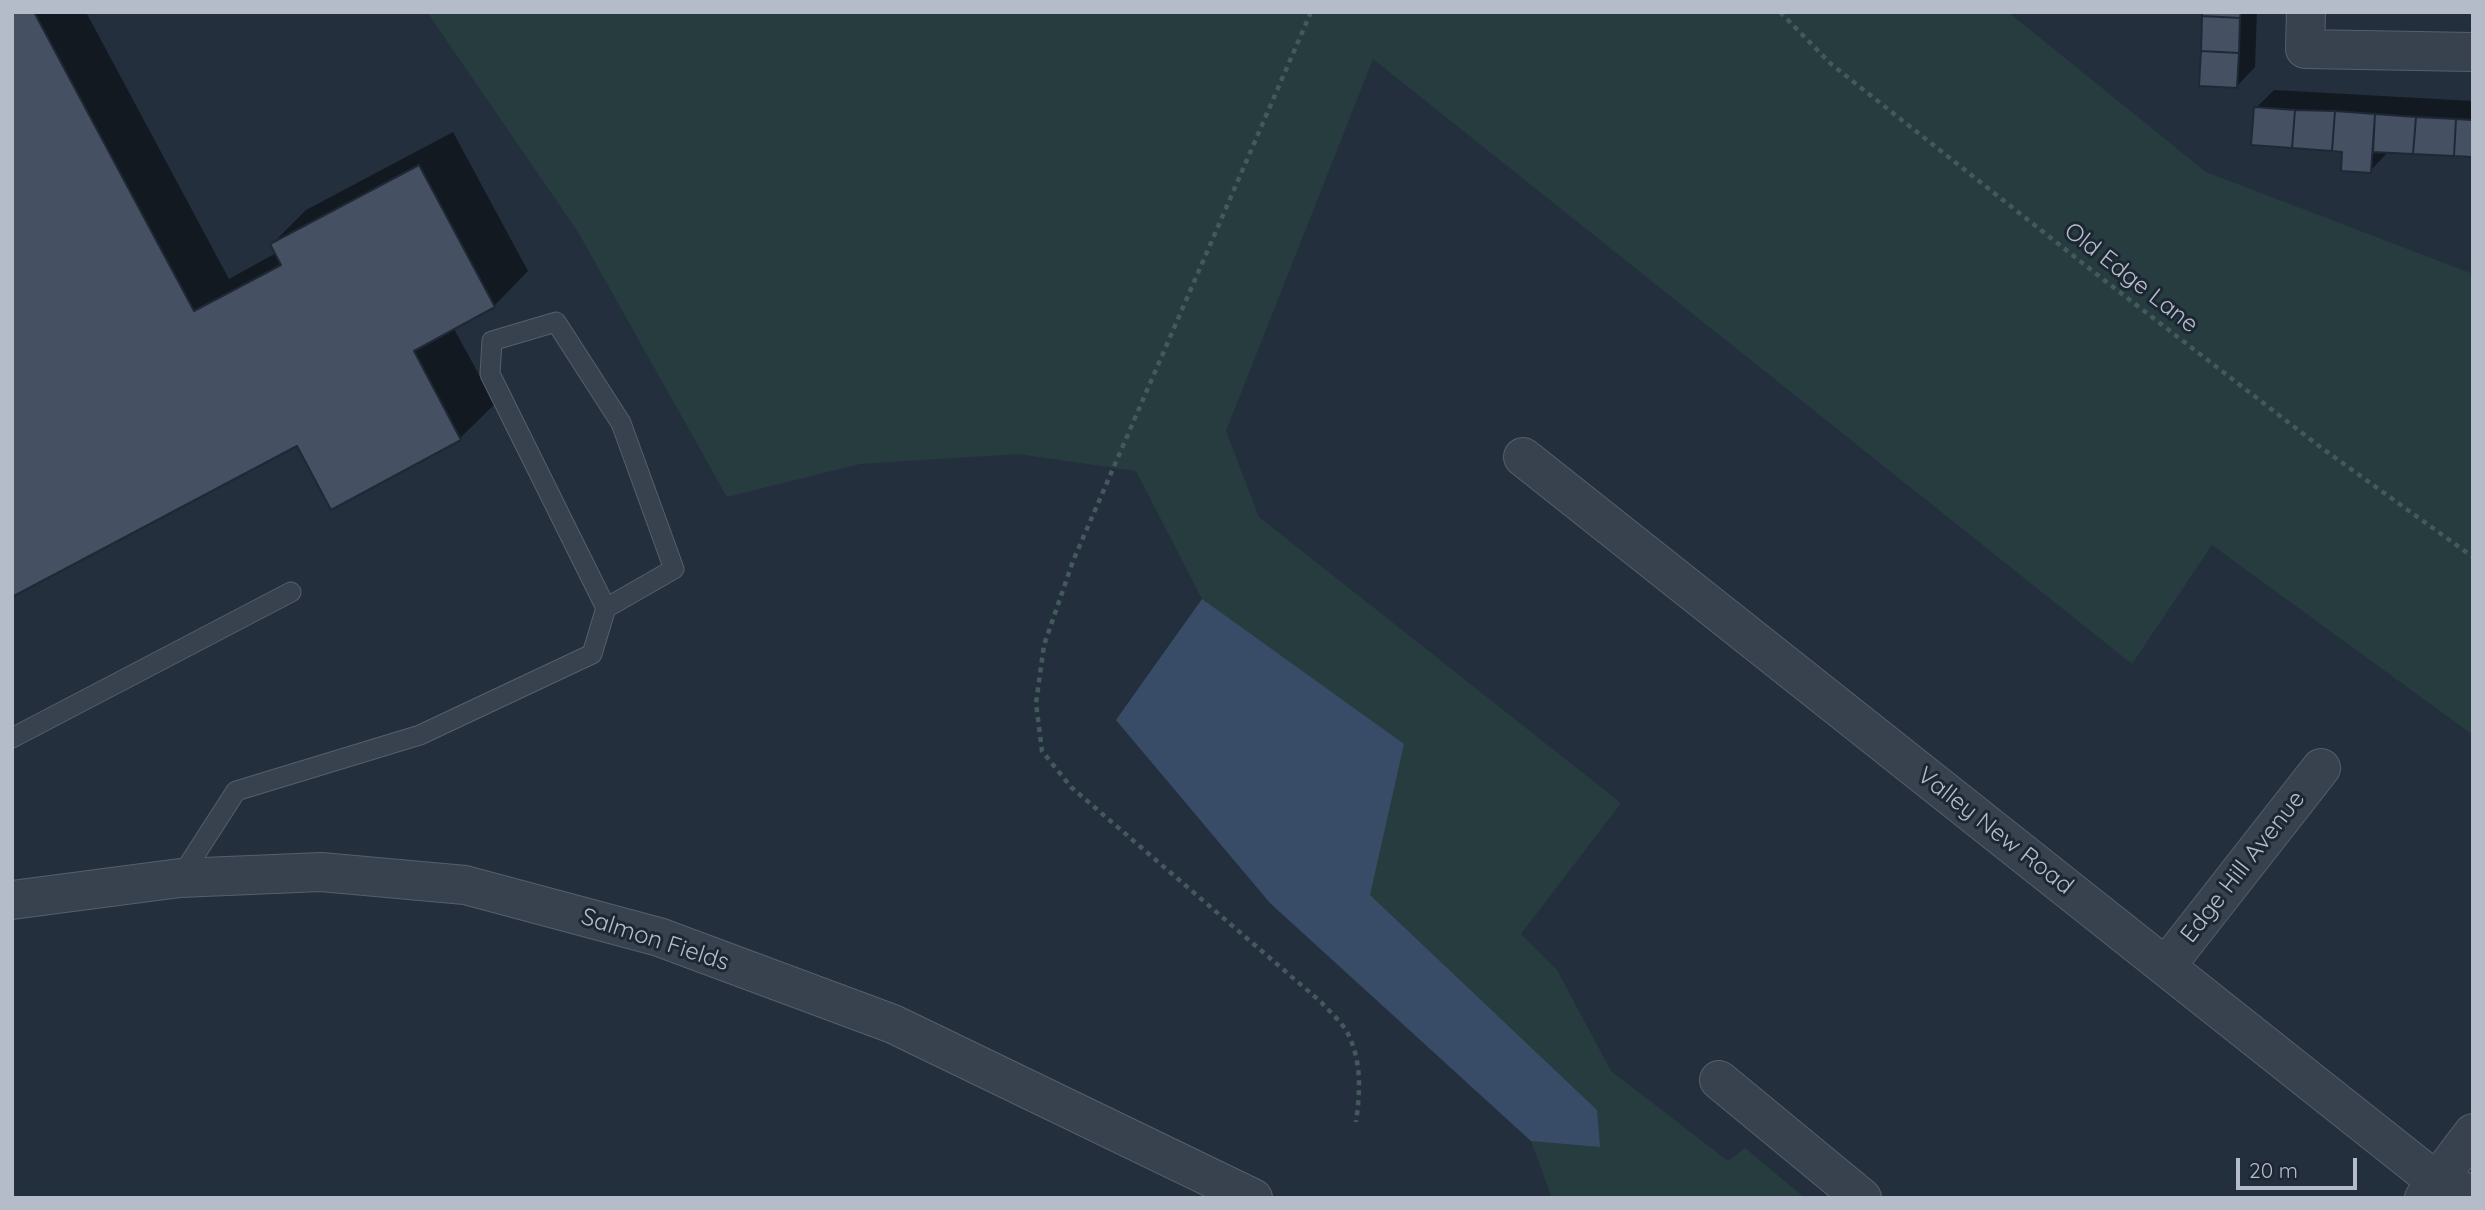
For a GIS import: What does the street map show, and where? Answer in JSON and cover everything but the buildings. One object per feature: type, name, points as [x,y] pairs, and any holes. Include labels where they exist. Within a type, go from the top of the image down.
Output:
[{"type":"street","points":[[2305,30],[2473,52]]},
{"type":"street","name":"Valley New Road","points":[[1523,457],[2165,967],[2430,1189],[2473,1195]]},
{"type":"street","name":"Edge Hill Avenue","points":[[2165,967],[2321,768]]},
{"type":"street","name":"Salmon Fields","points":[[12,900],[180,878],[321,873],[465,885],[659,937],[893,1024],[1253,1198]]},
{"type":"street","points":[[1718,1080],[1862,1198]]},
{"type":"street","points":[[2430,1189],[2473,1133]]},
{"type":"lane","points":[[180,878],[236,791],[420,735],[592,654],[606,608],[674,569],[621,423],[556,322],[492,341],[490,374],[606,608]]},
{"type":"lane","points":[[12,738],[291,592]]},
{"type":"path","points":[[1311,12],[1073,561],[1044,645],[1037,704],[1042,751],[1071,787],[1321,1002],[1349,1034],[1361,1088],[1356,1122]]},
{"type":"path","name":"Old Edge Lane","points":[[1780,12],[1831,64],[2093,271],[2319,446],[2473,557]]},
{"type":"green space","points":[[427,12],[2008,12],[2206,172],[2473,274],[2473,735],[2212,545],[2132,664],[1373,59],[1226,431],[1259,517],[1621,803],[1521,934],[1557,970],[1611,1071],[1728,1161],[1745,1148],[1805,1198],[1552,1198],[1531,1141],[1270,903],[1116,720],[1202,599],[1136,471],[1018,454],[860,464],[727,497],[578,232]]},
{"type":"water","points":[[1202,599],[1404,744],[1370,895],[1597,1110],[1600,1147],[1531,1141],[1270,903],[1116,720]]}]
